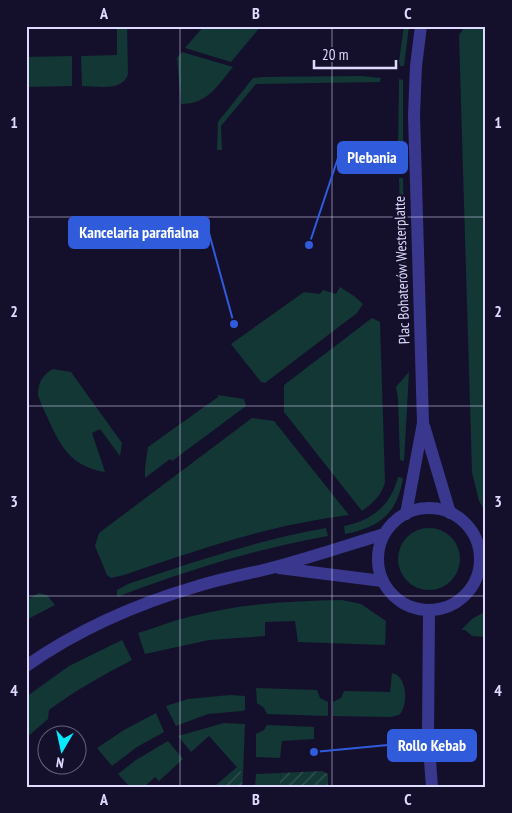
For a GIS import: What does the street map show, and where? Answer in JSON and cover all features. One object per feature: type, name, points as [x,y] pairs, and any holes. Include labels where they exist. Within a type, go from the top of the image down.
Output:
[{"type":"street","name":"Plac Bohaterów Westerplatte","points":[[406,514],[423,423],[414,115],[416,66],[421,26]]},
{"type":"street","name":"Plac Bohaterów Westerplatte","points":[[423,423],[450,513]]},
{"type":"street","points":[[435,508],[450,513],[462,520],[482,546],[478,575],[471,589],[453,604],[445,608],[414,609],[390,593],[382,581],[378,558],[384,534],[397,519],[420,509],[435,508]]},
{"type":"street","points":[[26,666],[82,631],[116,615],[196,586],[274,567],[384,534]]},
{"type":"street","points":[[274,567],[382,581]]},
{"type":"street","points":[[471,589],[486,587]]},
{"type":"street","points":[[429,610],[428,735],[432,787]]},
{"type":"green space","points":[[117,26],[127,26],[128,74],[125,80],[109,87],[82,86],[81,56],[117,55]]},
{"type":"green space","points":[[204,26],[261,26],[231,62],[185,48]]},
{"type":"green space","points":[[404,26],[409,26],[404,66],[400,66],[399,61]]},
{"type":"green space","points":[[465,26],[486,26],[486,513],[479,501],[472,472],[459,35]]},
{"type":"green space","points":[[182,52],[233,67],[211,93],[198,101],[181,104],[177,58]]},
{"type":"green space","points":[[72,56],[72,86],[26,87],[26,57]]},
{"type":"green space","points":[[361,76],[381,78],[380,82],[256,84],[221,126],[222,150],[217,150],[218,122],[253,78]]},
{"type":"green space","points":[[399,79],[403,80],[403,156],[398,156]]},
{"type":"green space","points":[[399,178],[403,178],[406,277],[402,277]]},
{"type":"green space","points":[[340,287],[363,304],[357,313],[265,383],[261,382],[231,344],[304,292],[320,294],[323,290],[336,294]]},
{"type":"green space","points":[[372,318],[380,322],[385,482],[382,491],[362,511],[284,412],[284,385]]},
{"type":"green space","points":[[53,369],[71,372],[122,443],[120,456],[100,429],[92,433],[105,472],[94,470],[77,461],[70,456],[59,441],[38,395],[41,380]]},
{"type":"green space","points":[[409,372],[404,461],[400,460],[396,387]]},
{"type":"green space","points":[[218,395],[244,399],[246,406],[172,461],[170,459],[145,478],[148,447],[218,397]]},
{"type":"green space","points":[[252,418],[274,421],[349,515],[291,525],[207,547],[124,575],[111,578],[107,575],[95,546],[99,533]]},
{"type":"green space","points":[[398,477],[403,478],[400,490],[391,510],[385,517],[368,527],[345,534],[344,526],[372,516],[379,510],[391,496]]},
{"type":"green space","points":[[326,528],[328,536],[274,547],[221,562],[168,578],[117,597],[117,590],[128,584],[226,552]]},
{"type":"green space","points":[[429,528],[441,530],[451,537],[458,547],[460,559],[458,571],[451,581],[441,588],[429,590],[417,588],[407,581],[400,571],[398,559],[400,547],[407,537],[417,530]]},
{"type":"green space","points":[[39,593],[47,595],[55,605],[26,620],[26,600]]},
{"type":"green space","points":[[342,600],[361,604],[386,621],[385,645],[298,642],[295,621],[265,622],[265,636],[209,640],[145,654],[138,633],[190,617],[251,605]]},
{"type":"green space","points":[[486,611],[486,637],[472,636],[465,630],[461,630],[472,619]]},
{"type":"green space","points":[[122,640],[132,660],[90,683],[49,710],[48,719],[26,738],[26,697],[69,666]]},
{"type":"green space","points":[[392,673],[401,679],[405,691],[404,705],[399,715],[391,717],[333,716],[333,702],[341,698],[344,691],[390,692]]},
{"type":"green space","points":[[256,688],[317,690],[320,698],[328,702],[328,716],[267,714],[264,708],[257,703]]},
{"type":"green space","points":[[230,695],[245,696],[245,710],[208,714],[176,726],[166,706],[188,699]]},
{"type":"green space","points":[[156,713],[164,732],[137,747],[112,766],[97,748],[124,730]]},
{"type":"green space","points":[[224,723],[245,724],[243,774],[209,736],[191,752],[178,736]]},
{"type":"green space","points":[[267,725],[314,727],[314,739],[282,741],[280,758],[256,757],[256,734],[264,730]]},
{"type":"green space","points":[[168,741],[183,759],[159,781],[155,777],[144,787],[130,787],[118,774],[136,760]]},
{"type":"green space","points":[[237,767],[243,774],[242,787],[214,787]]},
{"type":"green space","points":[[322,771],[328,774],[328,787],[279,787],[281,773]]},
{"type":"green space","points":[[281,773],[279,787],[255,787],[256,774]]},
{"type":"place","name":"Plebania","points":[[309,245]]},
{"type":"place","name":"Kancelaria parafialna","points":[[234,324]]},
{"type":"place","name":"Rollo Kebab","points":[[314,752]]}]
